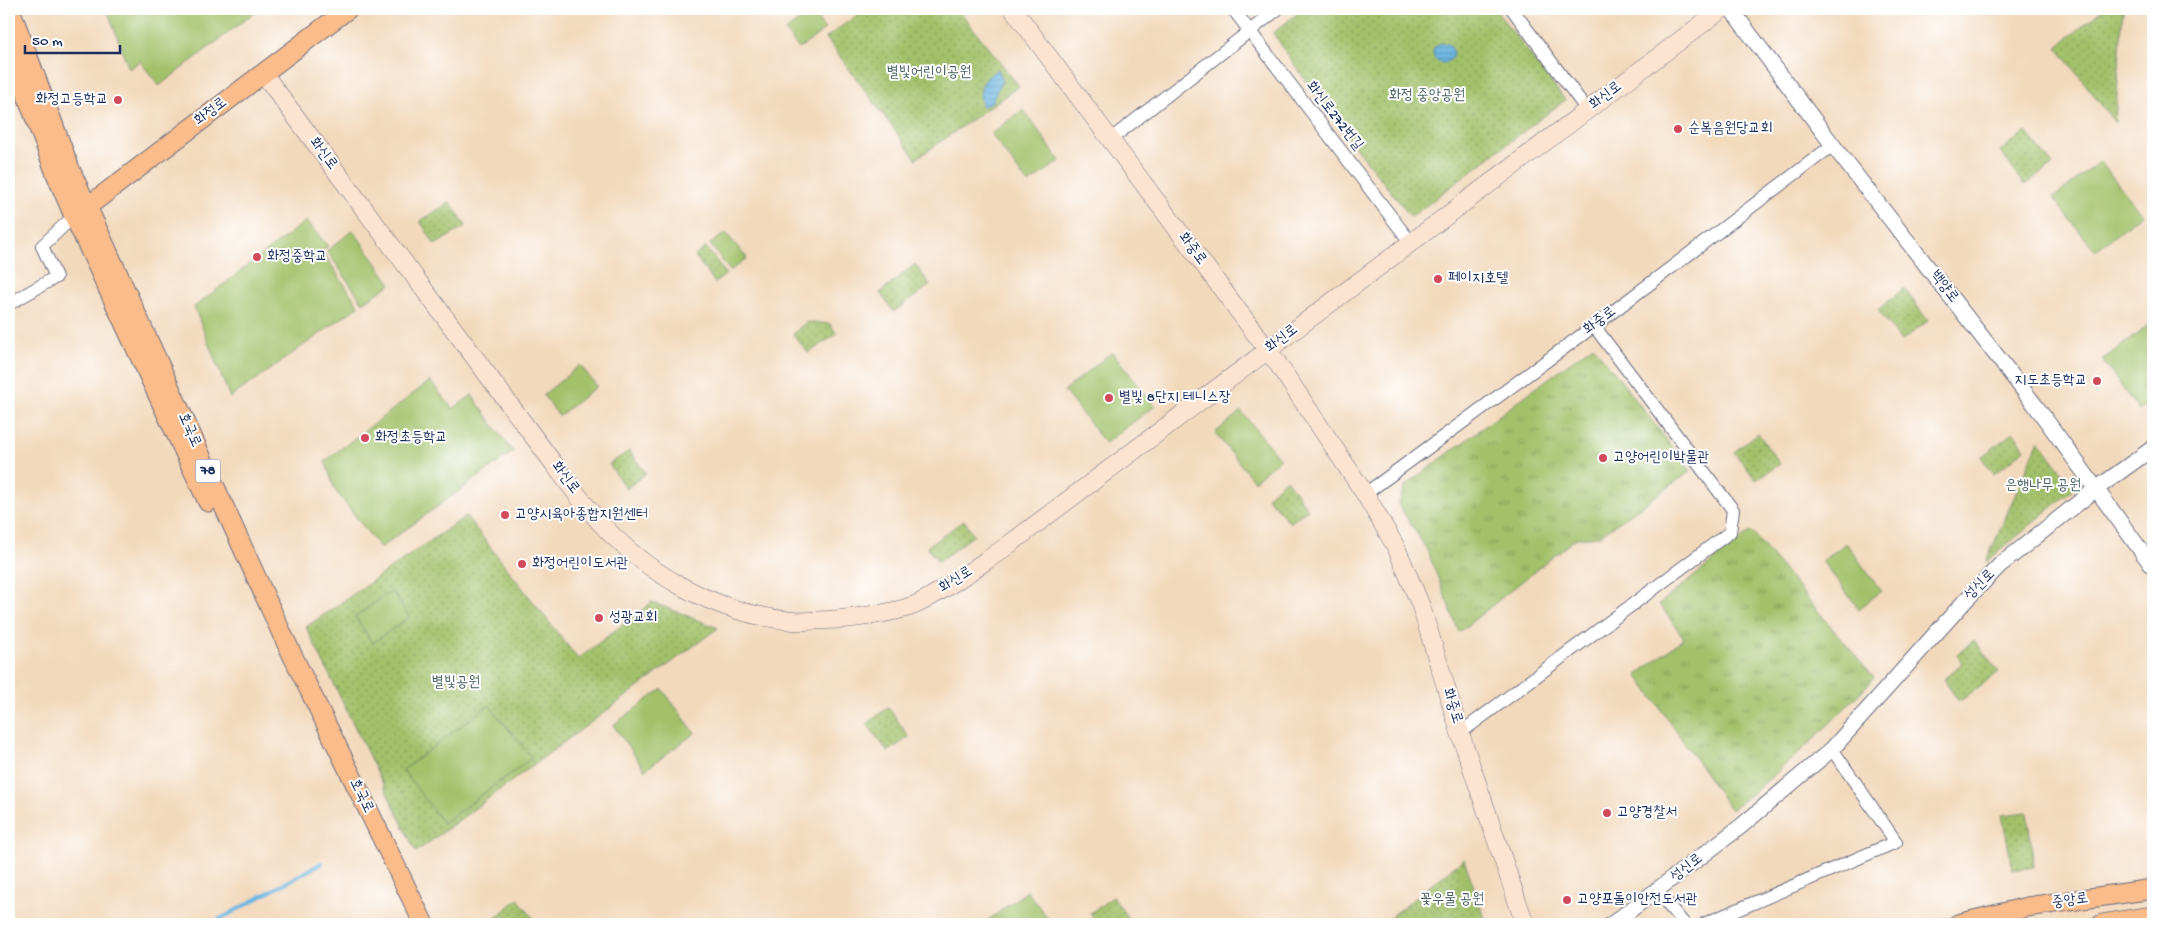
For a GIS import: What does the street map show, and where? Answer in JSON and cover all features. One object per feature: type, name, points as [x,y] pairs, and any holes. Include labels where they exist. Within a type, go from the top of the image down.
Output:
[{"type":"main road","name":"호국로","points":[[10,9],[70,169],[81,211],[273,642],[410,924]]},
{"type":"main road","name":"화정로","points":[[81,211],[348,9]]},
{"type":"main road","name":"화중로","points":[[1013,9],[1268,350],[1365,494],[1396,547],[1421,606],[1460,732],[1526,924]]},
{"type":"main road","name":"화신로","points":[[263,73],[591,512],[616,539],[644,564],[699,595],[746,613],[794,621],[844,620],[915,604],[956,581],[1004,549],[1722,9]]},
{"type":"main road","name":"호국로","points":[[9,48],[56,174],[81,211],[283,636],[424,924]]},
{"type":"main road","name":"중앙로","points":[[1958,924],[2027,907],[2153,889]]},
{"type":"main road","name":"중앙로","points":[[2102,924],[2153,916]]},
{"type":"street","name":"화신로272번길","points":[[1233,9],[1411,243]]},
{"type":"street","points":[[1111,139],[1278,9]]},
{"type":"street","points":[[1512,9],[1587,110]]},
{"type":"street","name":"백양로","points":[[1731,9],[1833,145],[1994,352],[2153,567]]},
{"type":"street","name":"화중로","points":[[1365,494],[1594,326],[1833,145]]},
{"type":"street","points":[[9,304],[56,277],[42,246],[81,211]]},
{"type":"street","points":[[1460,732],[1730,532],[1733,510],[1594,326]]},
{"type":"street","name":"성신로","points":[[1612,924],[1740,826],[1832,749],[1964,602],[2000,565],[2096,489],[2153,448]]},
{"type":"street","points":[[1704,924],[1896,842],[1832,749]]},
{"type":"street","name":"성신로","points":[[1657,891],[1684,924]]},
{"type":"green space","points":[[107,9],[259,9],[159,86],[140,61],[129,69]]},
{"type":"green space","name":"별빛어린이공원","points":[[865,9],[958,9],[1019,86],[916,159],[826,38]]},
{"type":"green space","name":"화정 중앙공원","points":[[1303,9],[1495,9],[1565,100],[1411,217],[1325,109],[1273,33]]},
{"type":"green space","points":[[2103,9],[2123,9],[2115,123],[2057,47]]},
{"type":"green space","points":[[811,12],[825,29],[799,49],[785,31]]},
{"type":"green space","points":[[1023,109],[1060,161],[1028,184],[991,134]]},
{"type":"green space","points":[[2026,132],[2053,165],[2024,185],[2000,151]]},
{"type":"green space","points":[[2100,161],[2142,214],[2095,251],[2053,198]]},
{"type":"green space","points":[[450,202],[466,226],[435,245],[420,221]]},
{"type":"green space","points":[[306,221],[328,246],[322,251],[359,306],[230,398],[194,307]]},
{"type":"green space","points":[[353,230],[391,284],[363,303],[327,251]]},
{"type":"green space","points":[[726,233],[747,258],[730,271],[710,244]]},
{"type":"green space","points":[[706,247],[726,274],[715,283],[695,256]]},
{"type":"green space","points":[[915,264],[930,285],[894,312],[880,293]]},
{"type":"green space","points":[[1904,288],[1928,321],[1901,341],[1878,310]]},
{"type":"green space","points":[[806,322],[830,324],[837,334],[808,353],[793,334]]},
{"type":"green space","points":[[2153,322],[2153,400],[2139,411],[2102,360]]},
{"type":"green space","points":[[1593,345],[1691,471],[1599,536],[1576,538],[1459,632],[1427,550],[1398,504],[1406,485]]},
{"type":"green space","name":"별빛 8단지 테니스장","points":[[1112,352],[1155,406],[1105,443],[1064,391]]},
{"type":"green space","points":[[580,365],[597,386],[559,416],[543,395]]},
{"type":"green space","points":[[430,381],[453,409],[472,395],[513,452],[380,548],[335,490],[325,461]]},
{"type":"green space","points":[[1241,411],[1280,459],[1254,481],[1215,433]]},
{"type":"green space","points":[[2014,432],[2025,449],[1994,474],[1981,457]]},
{"type":"green space","points":[[1758,433],[1780,464],[1756,480],[1734,452]]},
{"type":"green space","name":"은행나무 공원","points":[[2039,440],[2074,489],[1986,562]]},
{"type":"green space","points":[[629,451],[646,473],[626,489],[609,464]]},
{"type":"green space","points":[[1286,479],[1308,509],[1290,523],[1267,497]]},
{"type":"green space","name":"별빛공원","points":[[466,516],[578,659],[652,602],[718,628],[416,852],[306,627]]},
{"type":"green space","points":[[964,520],[974,535],[938,562],[927,547]]},
{"type":"green space","points":[[1751,531],[1874,678],[1805,747],[1770,779],[1731,810],[1637,675],[1684,638],[1659,604]]},
{"type":"green space","points":[[1846,543],[1881,591],[1859,609],[1822,561]]},
{"type":"green space","points":[[392,591],[409,617],[373,643],[355,617]]},
{"type":"green space","points":[[1974,640],[1999,672],[1959,702],[1944,679],[1962,663],[1957,655]]},
{"type":"green space","points":[[662,689],[695,733],[645,770],[613,725]]},
{"type":"green space","points":[[489,705],[532,758],[443,823],[403,770]]},
{"type":"green space","points":[[888,707],[909,737],[888,752],[867,724]]},
{"type":"green space","points":[[2027,812],[2034,867],[2013,870],[2002,815]]},
{"type":"green space","name":"꽃우물 공원","points":[[1464,859],[1487,924],[1382,924]]},
{"type":"green space","points":[[1027,891],[1052,924],[983,924]]},
{"type":"green space","points":[[1113,897],[1132,924],[1099,924],[1090,913]]},
{"type":"green space","points":[[518,899],[538,924],[498,924],[494,919]]},
{"type":"water","points":[[1443,43],[1450,46],[1453,53],[1450,60],[1443,63],[1436,60],[1433,53],[1436,46]]},
{"type":"water","points":[[998,69],[1002,80],[992,101],[983,107],[980,95],[982,85]]},
{"type":"waterway","points":[[211,924],[322,863]]},
{"type":"place","name":"화정고등학교","points":[[118,100]]},
{"type":"place","name":"순복음원당교회","points":[[1678,129]]},
{"type":"place","name":"화정중학교","points":[[257,257]]},
{"type":"place","name":"페이지호텔","points":[[1438,279]]},
{"type":"place","name":"지도초등학교","points":[[2097,381]]},
{"type":"place","name":"별빛 8단지 테니스장","points":[[1109,398]]},
{"type":"place","name":"화정초등학교","points":[[365,438]]},
{"type":"place","name":"고양어린이박물관","points":[[1603,458]]},
{"type":"place","name":"고양시육아종합지원센터","points":[[505,515]]},
{"type":"place","name":"화정어린이도서관","points":[[522,564]]},
{"type":"place","name":"성광교회","points":[[599,618]]},
{"type":"place","name":"고양경찰서","points":[[1607,813]]},
{"type":"place","name":"고양포돌이안전도서관","points":[[1567,900]]}]
